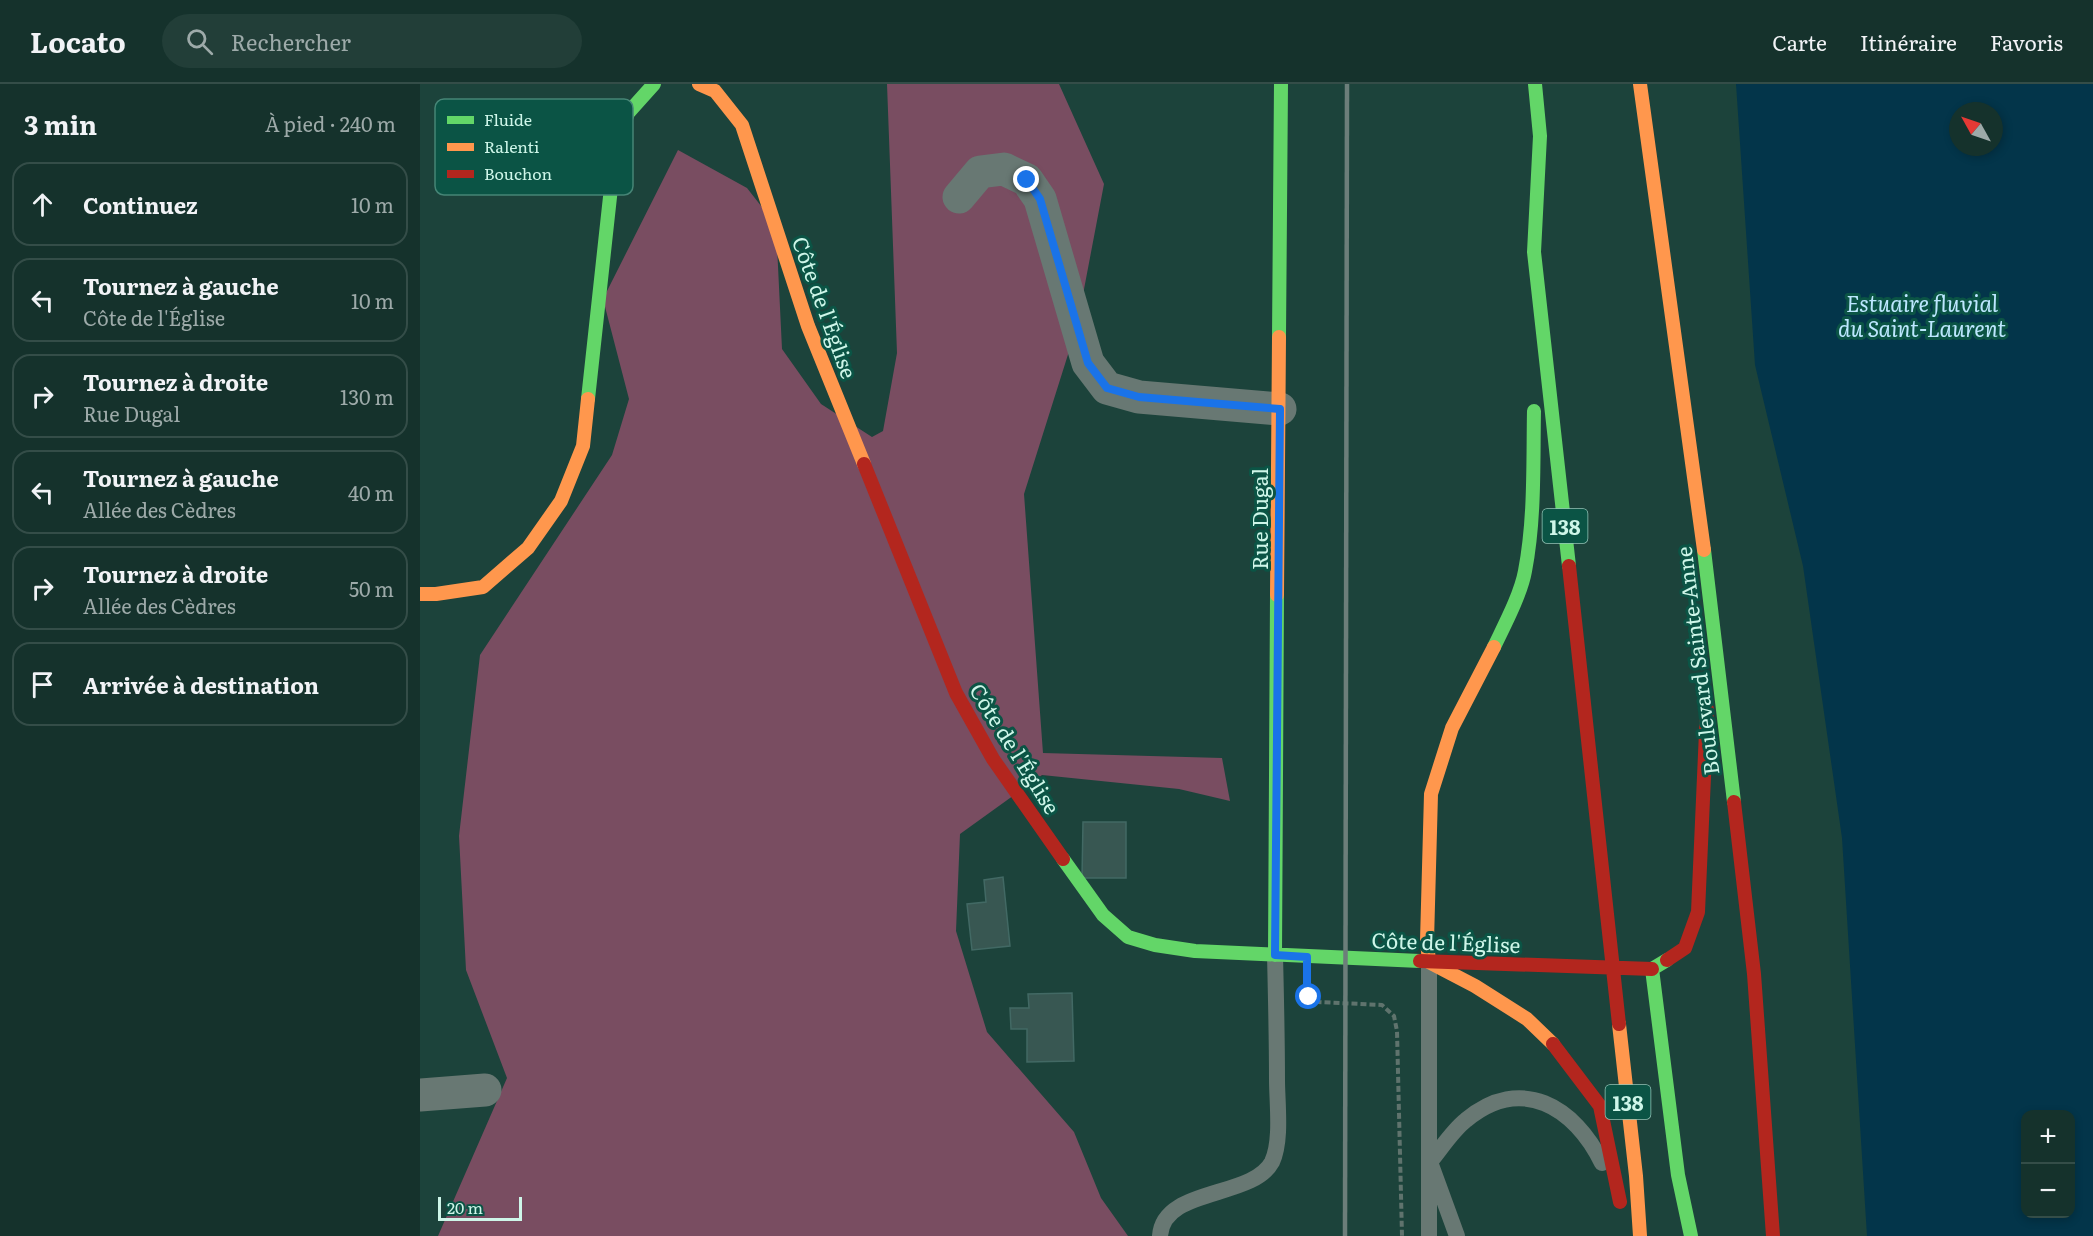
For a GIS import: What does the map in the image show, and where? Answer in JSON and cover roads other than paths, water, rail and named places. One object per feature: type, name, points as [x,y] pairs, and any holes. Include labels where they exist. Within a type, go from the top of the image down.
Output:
[{"type":"main road","points":[[633,107],[654,84]]},
{"type":"main road","name":"Côte de l'Église","points":[[699,84],[715,91],[742,125],[808,326],[956,693],[993,759],[1103,915],[1128,937],[1155,945],[1195,951],[1652,969]]},
{"type":"main road","name":"Rue Dugal","points":[[1275,955],[1281,84]]},
{"type":"main road","name":"138","points":[[1535,84],[1540,136],[1534,252],[1614,968],[1636,1176],[1640,1236]]},
{"type":"main road","name":"Boulevard Sainte-Anne","points":[[1640,84],[1711,603],[1754,974],[1773,1236]]},
{"type":"main road","points":[[420,594],[483,587],[528,548],[561,501],[583,446],[610,195]]},
{"type":"main road","points":[[1534,252],[1534,379]]},
{"type":"main road","points":[[1534,402],[1533,505],[1525,573],[1505,626],[1452,728],[1431,794],[1427,942],[1429,962],[1475,986],[1527,1019],[1558,1049],[1600,1106],[1623,1218]]},
{"type":"main road","points":[[1691,1236],[1678,1175],[1652,969],[1685,948],[1698,912],[1711,603]]},
{"type":"street","points":[[959,197],[980,172],[1004,169],[1027,180],[1040,199],[1088,363],[1107,388],[1139,397],[1280,409]]},
{"type":"street","points":[[420,1095],[485,1090]]},
{"type":"lane","points":[[1160,1236],[1163,1220],[1175,1209],[1254,1178],[1269,1167],[1274,1159],[1278,1121],[1275,955]]},
{"type":"lane","points":[[1429,962],[1429,1236]]},
{"type":"lane","points":[[1430,1162],[1466,1120],[1495,1103],[1521,1097],[1545,1102],[1572,1119],[1598,1155],[1620,1199]]},
{"type":"lane","points":[[1430,1162],[1457,1236]]},
{"type":"water","name":"Estuaire fluvial du Saint-Laurent","points":[[1736,84],[2093,84],[2093,1236],[1867,1236],[1842,838],[1803,566],[1755,365]]},
{"type":"railway","points":[[1345,1236],[1347,84]]}]
